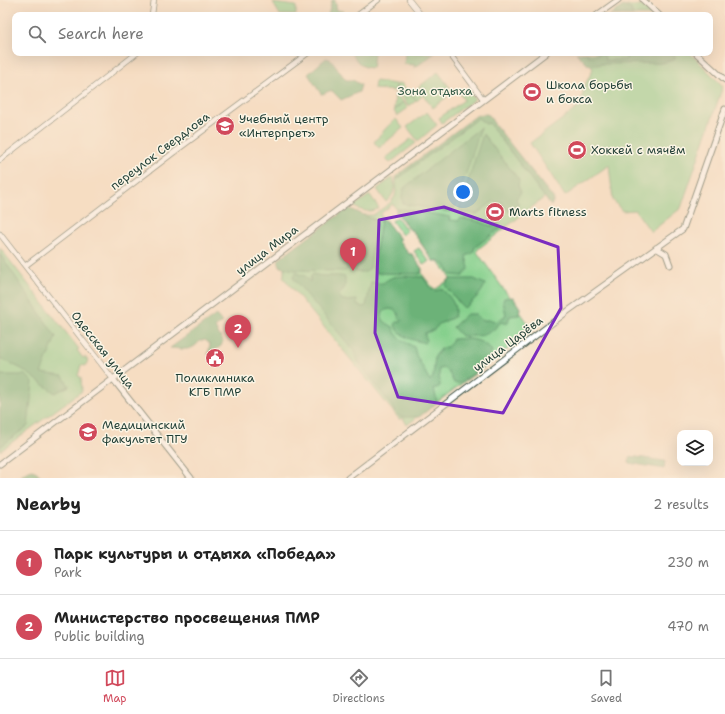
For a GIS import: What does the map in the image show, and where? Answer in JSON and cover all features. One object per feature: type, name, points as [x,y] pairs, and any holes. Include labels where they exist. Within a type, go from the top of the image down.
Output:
[{"type":"main road","points":[[152,12],[154,0]]},
{"type":"main road","points":[[362,12],[378,0]]},
{"type":"main road","points":[[409,0],[419,12]]},
{"type":"main road","points":[[601,12],[618,0]]},
{"type":"main road","points":[[643,0],[656,12]]},
{"type":"main road","points":[[0,160],[133,56]]},
{"type":"main road","name":"переулок Свердлова","points":[[25,266],[304,56]]},
{"type":"main road","points":[[451,56],[483,99]]},
{"type":"main road","name":"улица Мира","points":[[0,464],[542,56]]},
{"type":"main road","points":[[699,56],[725,80]]},
{"type":"main road","name":"улица Царёва","points":[[348,478],[568,311],[683,229],[725,110]]},
{"type":"main road","name":"Одесская улица","points":[[0,234],[191,478]]},
{"type":"main road","points":[[656,248],[666,254],[670,265]]},
{"type":"highlighted area","points":[[444,207],[558,247],[561,308],[503,413],[398,397],[375,333],[379,220]]},
{"type":"green space","points":[[332,0],[335,0],[337,10],[343,12],[329,12]]},
{"type":"green space","points":[[273,3],[296,6],[296,12],[278,12]]},
{"type":"green space","points":[[623,6],[631,9],[632,12],[614,12]]},
{"type":"green space","points":[[627,6],[643,6],[649,12],[618,12]]},
{"type":"green space","points":[[353,56],[374,56],[372,68],[365,67]]},
{"type":"green space","points":[[405,56],[431,56],[414,68],[415,65],[404,64]]},
{"type":"green space","points":[[579,56],[604,56],[605,60],[626,60],[626,56],[675,56],[676,58],[674,60],[661,63],[588,65]]},
{"type":"green space","points":[[583,56],[693,56],[723,86],[681,208],[651,232],[635,210],[622,211],[613,200],[609,165],[565,196],[530,143],[580,106],[584,87],[593,69]]},
{"type":"green space","points":[[326,58],[330,59],[346,80],[353,80],[361,85],[359,92],[341,100],[332,91],[321,94],[308,74]]},
{"type":"green space","name":"Зона отдыха","points":[[438,72],[453,92],[433,108],[423,95],[417,101],[411,93]]},
{"type":"green space","points":[[375,81],[396,84],[395,91],[374,89]]},
{"type":"green space","points":[[401,83],[416,101],[409,106],[396,91],[397,84]]},
{"type":"green space","points":[[466,88],[475,99],[442,123],[439,118],[464,100],[459,93]]},
{"type":"green space","points":[[395,93],[403,102],[394,110]]},
{"type":"green space","points":[[403,102],[408,108],[397,116],[394,111]]},
{"type":"green space","name":"Зона отдыха","points":[[427,112],[437,125],[418,141],[407,127]]},
{"type":"green space","points":[[477,115],[489,115],[554,199],[551,206],[489,123],[486,124],[478,118],[396,180],[396,176]]},
{"type":"green space","points":[[478,118],[486,124],[489,123],[545,197],[478,249],[477,252],[533,330],[407,425],[403,418],[400,420],[283,277],[284,267],[361,215],[373,215],[390,203],[395,196],[396,180]],"holes":[[[393,204],[396,212],[410,230],[412,230],[433,261],[438,261],[449,275],[450,279],[436,289],[433,288],[422,274],[422,269],[412,254],[409,254],[399,241],[399,238],[380,214]]]},
{"type":"green space","points":[[396,119],[403,128],[379,148],[374,142]]},
{"type":"green space","points":[[481,127],[455,208],[452,208],[451,212],[403,204],[402,196],[404,188]]},
{"type":"green space","points":[[483,134],[519,180],[518,186],[521,192],[516,199],[519,205],[509,212],[501,201],[497,203],[494,201],[477,214],[461,213],[462,210],[459,209]]},
{"type":"green space","points":[[412,138],[416,143],[390,163],[386,158]]},
{"type":"green space","points":[[393,177],[394,191],[386,202],[377,189]]},
{"type":"green space","points":[[370,195],[379,208],[373,211],[366,211],[360,210],[354,206]]},
{"type":"green space","points":[[348,208],[377,220],[370,268],[366,272],[356,272],[356,261],[353,258],[346,259],[348,269],[346,271],[295,270],[280,267],[278,260]]},
{"type":"green space","points":[[396,209],[450,217],[449,220],[459,221],[460,218],[481,222],[491,226],[498,222],[501,228],[475,247],[473,253],[466,256],[469,268],[463,276],[451,275],[444,264],[438,260],[433,261],[412,230],[410,230],[396,212]]},
{"type":"green space","points":[[397,217],[407,231],[402,235],[392,221]]},
{"type":"green space","points":[[383,219],[399,238],[399,241],[409,254],[412,254],[422,269],[420,274],[377,273],[373,268],[381,220]]},
{"type":"green space","points":[[0,248],[79,349],[77,350],[83,358],[85,357],[88,361],[85,366],[81,365],[78,376],[81,377],[82,391],[0,451]]},
{"type":"green space","points":[[419,248],[429,261],[424,265],[414,251]]},
{"type":"green space","points":[[0,254],[56,337],[41,373],[63,376],[69,386],[55,393],[22,369],[0,358]]},
{"type":"green space","points":[[296,273],[305,276],[310,282],[313,274],[321,276],[345,277],[345,287],[339,295],[340,299],[348,301],[357,300],[357,305],[363,307],[366,306],[371,282],[382,283],[396,276],[423,277],[431,289],[435,291],[442,289],[450,298],[455,309],[454,317],[439,324],[434,330],[425,333],[427,340],[425,343],[408,338],[401,334],[395,326],[396,322],[401,322],[402,320],[399,319],[399,315],[395,310],[389,309],[383,311],[382,317],[384,321],[393,327],[396,334],[401,339],[414,347],[416,355],[430,381],[433,377],[435,356],[442,348],[449,345],[453,339],[469,339],[479,341],[484,344],[492,351],[487,363],[460,383],[454,383],[449,373],[444,368],[439,369],[440,386],[434,388],[437,403],[419,417],[400,417],[357,360],[354,351],[293,278]]},
{"type":"green space","points":[[450,279],[474,279],[485,284],[484,288],[479,294],[464,308],[446,287],[446,284]]},
{"type":"green space","points":[[513,297],[520,308],[519,315],[510,316],[507,324],[501,322],[492,331],[479,336],[461,336],[453,327],[467,314],[476,314],[481,320],[492,320],[496,322],[506,315],[503,301],[504,298]]},
{"type":"green space","points":[[216,315],[222,322],[215,328],[223,341],[221,346],[208,355],[210,344],[205,340],[200,341],[190,348],[170,348]]},
{"type":"green space","points":[[0,375],[26,375],[33,382],[28,426],[0,447]]},
{"type":"green space","points":[[630,456],[665,461],[664,469],[629,463]]},
{"type":"green space","points":[[32,470],[37,472],[42,478],[23,478],[22,474]]},
{"type":"place","name":"Школа борьбы и бокса","points":[[532,92]]},
{"type":"place","name":"Учебный центр «Интерпрет»","points":[[225,126]]},
{"type":"place","name":"Хоккей с мячём","points":[[577,150]]},
{"type":"place","name":"Marts fitness","points":[[495,212]]},
{"type":"place","name":"Парк культуры и отдыха «Победа»","points":[[353,271]]},
{"type":"place","name":"Министерство просвещения ПМР","points":[[238,348]]},
{"type":"place","name":"Поликлиника КГБ ПМР","points":[[215,358]]},
{"type":"place","name":"Медицинский факультет ПГУ","points":[[88,432]]}]
